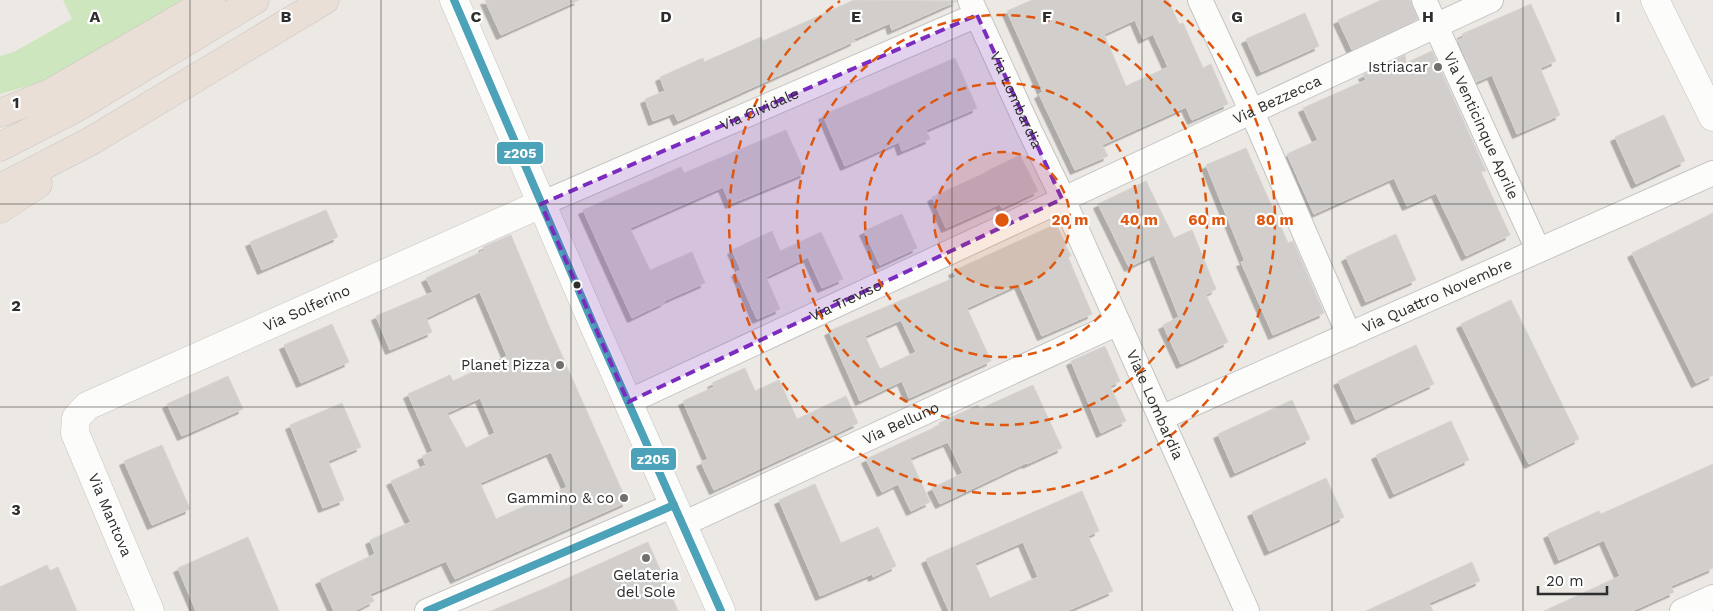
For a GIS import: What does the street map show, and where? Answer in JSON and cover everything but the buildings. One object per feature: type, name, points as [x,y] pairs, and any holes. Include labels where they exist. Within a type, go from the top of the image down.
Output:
[{"type":"highway","points":[[0,113],[50,93],[211,0]]},
{"type":"highway","points":[[0,147],[76,108],[255,0]]},
{"type":"highway","points":[[0,188],[91,141],[325,0]]},
{"type":"highway","points":[[0,210],[46,179],[91,141]]},
{"type":"street","points":[[454,0],[541,204],[721,611]]},
{"type":"street","points":[[1200,0],[1252,112],[1349,335]]},
{"type":"street","name":"Via Venticinque Aprile","points":[[1424,0],[1538,250]]},
{"type":"street","name":"Via Bezzecca","points":[[1062,198],[1252,112],[1491,0]]},
{"type":"street","points":[[1655,0],[1713,117]]},
{"type":"street","name":"Via Cividale","points":[[541,204],[973,8]]},
{"type":"street","name":"Via Lombardia","points":[[973,8],[1062,198]]},
{"type":"street","name":"Via Quattro Novembre","points":[[1161,418],[1713,173]]},
{"type":"street","name":"Viale Lombardia","points":[[1062,198],[1247,611]]},
{"type":"street","name":"Via Treviso","points":[[628,402],[1062,198]]},
{"type":"street","name":"Via Solferino","points":[[76,418],[87,406],[541,204]]},
{"type":"street","name":"Via Belluno","points":[[427,611],[679,514],[1118,323]]},
{"type":"street","name":"Via Mantova","points":[[76,418],[75,433],[150,611]]},
{"type":"street","points":[[1682,611],[1713,598]]},
{"type":"highlighted area","points":[[977,15],[1062,199],[628,402],[541,204]]},
{"type":"green space","points":[[63,0],[184,0],[42,82],[0,94],[0,56],[14,52],[72,19]]},
{"type":"transit line","name":"z205","points":[[454,0],[592,321],[721,611]]},
{"type":"transit line","name":"z205","points":[[427,611],[674,505]]},
{"type":"place","name":"Istriacar","points":[[1438,67]]},
{"type":"place","name":"Planet Pizza","points":[[560,365]]},
{"type":"place","name":"Gammino & co","points":[[624,498]]},
{"type":"place","name":"Gelateria del Sole","points":[[646,558]]}]
